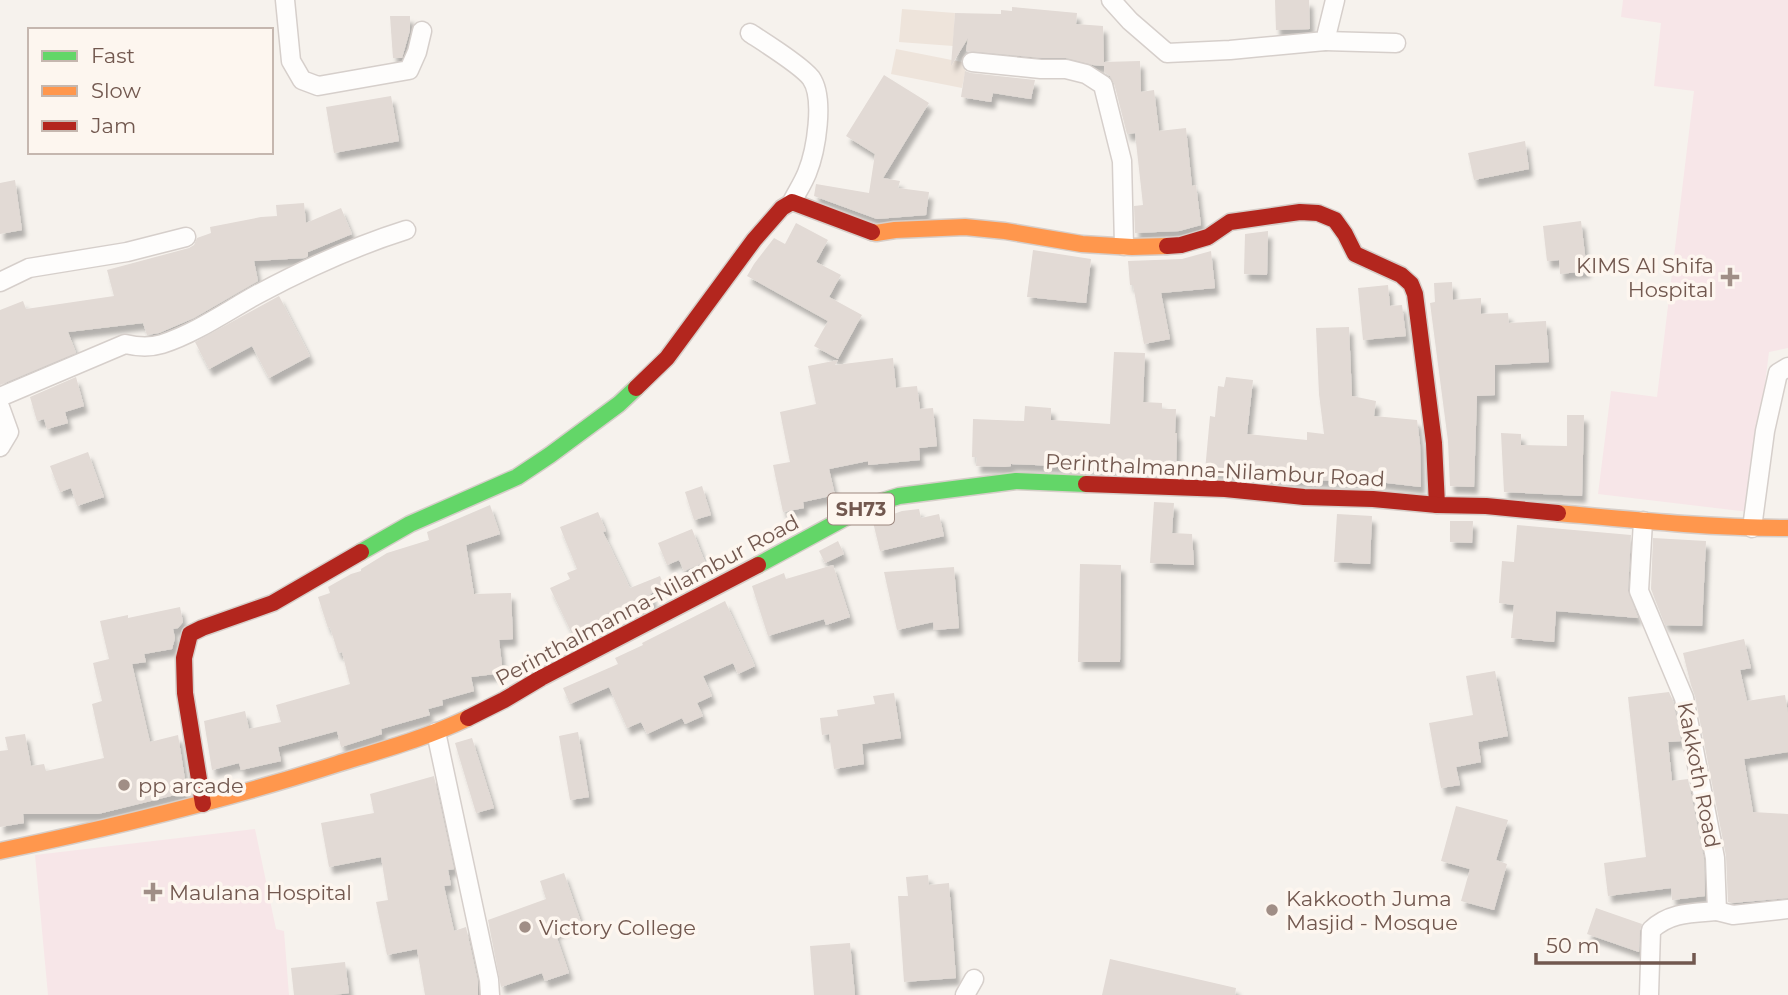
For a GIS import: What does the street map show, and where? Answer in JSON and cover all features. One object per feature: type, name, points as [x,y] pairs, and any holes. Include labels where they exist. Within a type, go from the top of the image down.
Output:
[{"type":"main road","points":[[203,804],[185,694],[184,658],[190,634],[273,603],[410,524],[516,477],[550,455],[619,404],[667,358],[754,240],[782,208],[792,202],[876,233],[965,227],[1082,244],[1124,246],[1181,245],[1208,237],[1230,222],[1300,212],[1318,213],[1335,220],[1355,254],[1401,275],[1412,284],[1419,311],[1434,443],[1437,505]]},
{"type":"main road","name":"Perinthalmanna-Nilambur Road","points":[[0,851],[203,804],[303,776],[436,732],[517,694],[541,678],[867,506],[899,496],[1016,481],[1225,489],[1304,497],[1500,507],[1643,521],[1788,528]]},
{"type":"street","points":[[285,0],[291,61],[302,80],[318,86],[409,70],[422,31]]},
{"type":"street","points":[[1111,0],[1130,21],[1167,53],[1325,41],[1396,43]]},
{"type":"street","points":[[1325,41],[1335,0]]},
{"type":"street","points":[[750,33],[801,68],[817,90],[813,153],[807,173],[792,202]]},
{"type":"street","points":[[972,62],[1066,69],[1086,74],[1103,85],[1122,161],[1124,246]]},
{"type":"street","points":[[0,397],[118,346],[125,344],[142,348],[160,345],[188,334],[260,293],[340,254],[406,230]]},
{"type":"street","points":[[0,282],[29,268],[127,252],[186,237]]},
{"type":"street","points":[[1752,528],[1765,431],[1778,373],[1788,367]]},
{"type":"street","points":[[0,408],[9,432],[0,447]]},
{"type":"street","name":"Kakkoth Road","points":[[1643,521],[1639,591],[1684,698],[1715,858],[1717,911]]},
{"type":"street","points":[[436,732],[490,995]]},
{"type":"street","points":[[1649,995],[1651,930],[1661,920],[1681,914],[1717,911],[1733,915],[1788,909]]},
{"type":"street","points":[[965,995],[974,979]]},
{"type":"shaded area","name":"KIMS Al Shifa Hospital","points":[[1623,0],[1788,0],[1788,348],[1769,352],[1749,512],[1598,494],[1611,391],[1657,397],[1694,91],[1654,86],[1661,23],[1621,17]]},
{"type":"shaded area","points":[[902,9],[955,13],[953,46],[899,42]]},
{"type":"shaded area","points":[[896,49],[967,63],[962,88],[891,74]]},
{"type":"shaded area","name":"Maulana Hospital","points":[[255,829],[276,929],[284,931],[289,995],[48,995],[35,855]]},
{"type":"building","points":[[1275,0],[1309,0],[1310,29],[1276,30]]},
{"type":"building","points":[[1012,7],[1077,13],[1076,24],[1103,26],[1104,66],[1066,58],[966,51],[968,38],[951,66],[955,13],[1001,14],[1001,10],[1012,11]]},
{"type":"building","points":[[390,16],[410,16],[410,30],[402,58],[393,58]]},
{"type":"building","points":[[1140,61],[1141,92],[1154,90],[1159,131],[1186,128],[1192,186],[1196,185],[1201,225],[1179,231],[1135,233],[1134,206],[1143,205],[1135,133],[1127,134],[1114,83],[1104,72],[1104,62]]},
{"type":"building","points":[[965,71],[1035,80],[1031,99],[993,93],[991,102],[961,97]]},
{"type":"building","points":[[884,75],[929,103],[883,178],[900,181],[898,188],[929,192],[926,215],[877,219],[814,196],[816,184],[869,193],[875,154],[846,136]]},
{"type":"building","points":[[391,96],[399,141],[334,153],[326,107]]},
{"type":"building","points":[[1525,141],[1529,169],[1474,180],[1468,153]]},
{"type":"building","points":[[15,180],[22,230],[0,234],[0,183]]},
{"type":"building","points":[[304,203],[306,223],[341,208],[352,234],[308,252],[305,258],[254,261],[258,281],[194,318],[159,333],[147,335],[143,323],[68,332],[76,353],[0,385],[0,310],[23,301],[26,309],[114,296],[107,270],[189,248],[197,238],[211,233],[210,227],[277,216],[276,205]]},
{"type":"building","points":[[1581,221],[1587,271],[1560,274],[1559,260],[1547,261],[1543,226]]},
{"type":"building","points":[[796,223],[828,240],[816,262],[841,275],[829,297],[862,315],[838,359],[814,346],[828,321],[747,276],[774,238],[785,244]]},
{"type":"building","points":[[1268,231],[1267,275],[1244,274],[1245,234]]},
{"type":"building","points":[[1033,250],[1091,259],[1086,303],[1027,297]]},
{"type":"building","points":[[1211,251],[1215,288],[1161,293],[1170,339],[1144,344],[1133,285],[1130,285],[1128,261],[1182,259]]},
{"type":"building","points":[[1452,282],[1453,300],[1481,298],[1481,314],[1508,313],[1509,323],[1546,321],[1549,362],[1495,365],[1495,395],[1477,396],[1474,487],[1450,486],[1448,441],[1430,303],[1435,302],[1434,283]]},
{"type":"building","points":[[1388,285],[1390,306],[1402,305],[1406,336],[1363,340],[1358,288]]},
{"type":"building","points":[[279,296],[310,356],[269,378],[252,346],[209,369],[195,342]]},
{"type":"building","points":[[1349,327],[1352,396],[1376,401],[1374,416],[1417,420],[1421,487],[1370,481],[1296,480],[1205,471],[1210,416],[1215,417],[1218,386],[1224,387],[1226,377],[1253,380],[1247,434],[1307,440],[1307,432],[1324,434],[1316,328]]},
{"type":"building","points":[[1114,352],[1145,353],[1143,402],[1162,403],[1162,409],[1176,409],[1176,471],[1011,464],[1005,467],[976,466],[977,457],[972,457],[973,419],[1024,421],[1025,406],[1051,408],[1051,420],[1110,424]]},
{"type":"building","points":[[893,358],[896,388],[917,386],[920,409],[933,408],[937,446],[919,448],[920,460],[868,465],[868,461],[829,469],[835,495],[803,502],[804,508],[783,512],[773,465],[790,462],[780,412],[816,404],[808,366],[838,360],[835,365]]},
{"type":"building","points":[[76,377],[84,406],[65,412],[68,423],[47,429],[44,419],[37,421],[30,397]]},
{"type":"building","points":[[1567,415],[1584,415],[1582,496],[1504,492],[1501,433],[1521,434],[1521,445],[1567,446]]},
{"type":"building","points":[[88,452],[104,497],[77,506],[71,488],[60,492],[50,466]]},
{"type":"building","points":[[702,486],[711,515],[694,520],[685,492]]},
{"type":"building","points":[[1154,502],[1174,503],[1172,533],[1192,534],[1194,565],[1150,563]]},
{"type":"building","points":[[490,505],[500,534],[466,545],[474,594],[511,593],[513,639],[499,640],[503,673],[471,677],[474,691],[442,700],[443,705],[428,709],[430,715],[381,729],[382,734],[341,747],[337,731],[278,747],[281,761],[241,770],[239,763],[212,770],[204,721],[245,711],[249,729],[281,722],[276,705],[350,684],[342,652],[338,653],[318,597],[330,593],[328,587],[361,571],[387,553],[429,540],[427,532]]},
{"type":"building","points":[[919,509],[921,518],[939,514],[944,536],[880,551],[873,522],[902,511]]},
{"type":"building","points":[[598,512],[606,531],[603,532],[630,588],[660,576],[665,587],[650,594],[654,601],[638,609],[635,602],[592,623],[593,633],[576,642],[550,588],[570,579],[567,573],[577,569],[560,527]]},
{"type":"building","points":[[1337,514],[1372,516],[1370,564],[1334,562]]},
{"type":"building","points":[[1450,521],[1473,521],[1472,543],[1450,542]]},
{"type":"building","points":[[1517,525],[1631,535],[1628,591],[1638,618],[1556,611],[1554,642],[1511,638],[1514,605],[1499,603],[1502,561],[1514,562]]},
{"type":"building","points":[[692,529],[705,562],[684,571],[679,560],[667,565],[658,543]]},
{"type":"building","points":[[1653,538],[1706,541],[1702,626],[1665,625],[1651,589]]},
{"type":"building","points":[[838,541],[844,554],[825,563],[819,551]]},
{"type":"building","points":[[1080,564],[1121,565],[1120,662],[1078,662]]},
{"type":"building","points":[[833,565],[850,617],[826,625],[824,619],[768,636],[752,586],[784,573],[786,579]]},
{"type":"building","points":[[954,567],[959,628],[934,630],[933,622],[897,630],[884,572]]},
{"type":"building","points":[[725,601],[755,666],[738,674],[733,663],[703,676],[712,696],[697,703],[703,716],[685,724],[682,718],[647,734],[641,722],[627,728],[609,687],[570,704],[563,688],[618,664],[615,658]]},
{"type":"building","points":[[180,607],[183,622],[173,629],[175,638],[172,649],[144,654],[146,662],[132,664],[150,742],[178,735],[187,792],[98,814],[23,814],[24,823],[0,827],[0,751],[8,750],[5,737],[25,734],[31,766],[44,764],[46,771],[104,758],[92,704],[102,701],[93,663],[109,659],[100,621]]},
{"type":"building","points":[[1744,639],[1751,668],[1740,670],[1747,701],[1785,695],[1788,752],[1744,759],[1753,812],[1788,814],[1788,898],[1732,903],[1728,902],[1726,856],[1695,696],[1683,653]]},
{"type":"building","points":[[1495,671],[1508,736],[1478,742],[1481,762],[1456,767],[1460,785],[1441,788],[1429,723],[1473,715],[1466,676]]},
{"type":"building","points":[[1669,692],[1681,741],[1668,742],[1672,781],[1688,779],[1704,859],[1705,896],[1672,900],[1671,888],[1608,896],[1604,863],[1646,857],[1628,697]]},
{"type":"building","points":[[894,693],[901,738],[862,744],[864,764],[834,769],[829,734],[822,735],[820,718],[838,716],[837,710],[875,704],[873,696]]},
{"type":"building","points":[[578,732],[589,797],[570,800],[559,736]]},
{"type":"building","points":[[472,738],[494,808],[476,813],[455,743]]},
{"type":"building","points":[[434,776],[454,869],[448,870],[451,885],[444,886],[454,931],[466,927],[478,982],[478,995],[425,995],[417,949],[387,955],[376,902],[388,900],[381,857],[329,867],[321,823],[374,813],[370,794]]},
{"type":"building","points":[[1456,806],[1508,820],[1496,860],[1507,864],[1494,910],[1461,901],[1470,869],[1441,861]]},
{"type":"building","name":"Victory College","points":[[564,873],[581,922],[555,932],[569,973],[545,981],[542,973],[501,987],[488,920],[546,899],[540,881]]},
{"type":"building","points":[[928,875],[929,885],[949,883],[956,978],[904,982],[898,896],[908,896],[906,877]]},
{"type":"building","points":[[1596,908],[1642,924],[1639,952],[1587,934]]},
{"type":"building","points":[[850,943],[855,995],[814,995],[810,946]]},
{"type":"building","points":[[1110,959],[1236,988],[1235,995],[1102,995]]},
{"type":"building","points":[[345,962],[349,993],[294,995],[291,968]]},
{"type":"traffic: fast","points":[[361,552],[410,524],[517,477],[619,404],[636,388]]},
{"type":"traffic: fast","points":[[758,565],[867,506],[899,496],[1016,481],[1086,484]]},
{"type":"traffic: slow","points":[[872,232],[965,227],[1082,244],[1167,246]]},
{"type":"traffic: slow","points":[[1558,513],[1701,525],[1788,528]]},
{"type":"traffic: slow","points":[[0,851],[212,801],[404,743],[468,718]]},
{"type":"traffic: jam","points":[[636,388],[667,358],[754,240],[782,208],[792,202],[872,232]]},
{"type":"traffic: jam","points":[[1167,246],[1208,237],[1230,222],[1300,212],[1318,213],[1335,220],[1355,254],[1401,275],[1411,284],[1415,294],[1434,443],[1437,505]]},
{"type":"traffic: jam","points":[[1086,484],[1225,489],[1304,497],[1486,506],[1558,513]]},
{"type":"traffic: jam","points":[[203,804],[185,693],[184,658],[190,634],[273,603],[361,552]]},
{"type":"traffic: jam","points":[[468,718],[758,565]]},
{"type":"place","name":"KIMS Al Shifa Hospital","points":[[1730,277]]},
{"type":"place","name":"pp arcade","points":[[124,785]]},
{"type":"place","name":"Maulana Hospital","points":[[153,892]]},
{"type":"place","name":"Kakkooth Juma Masjid - Mosque","points":[[1272,910]]},
{"type":"place","name":"Victory College","points":[[525,927]]}]
